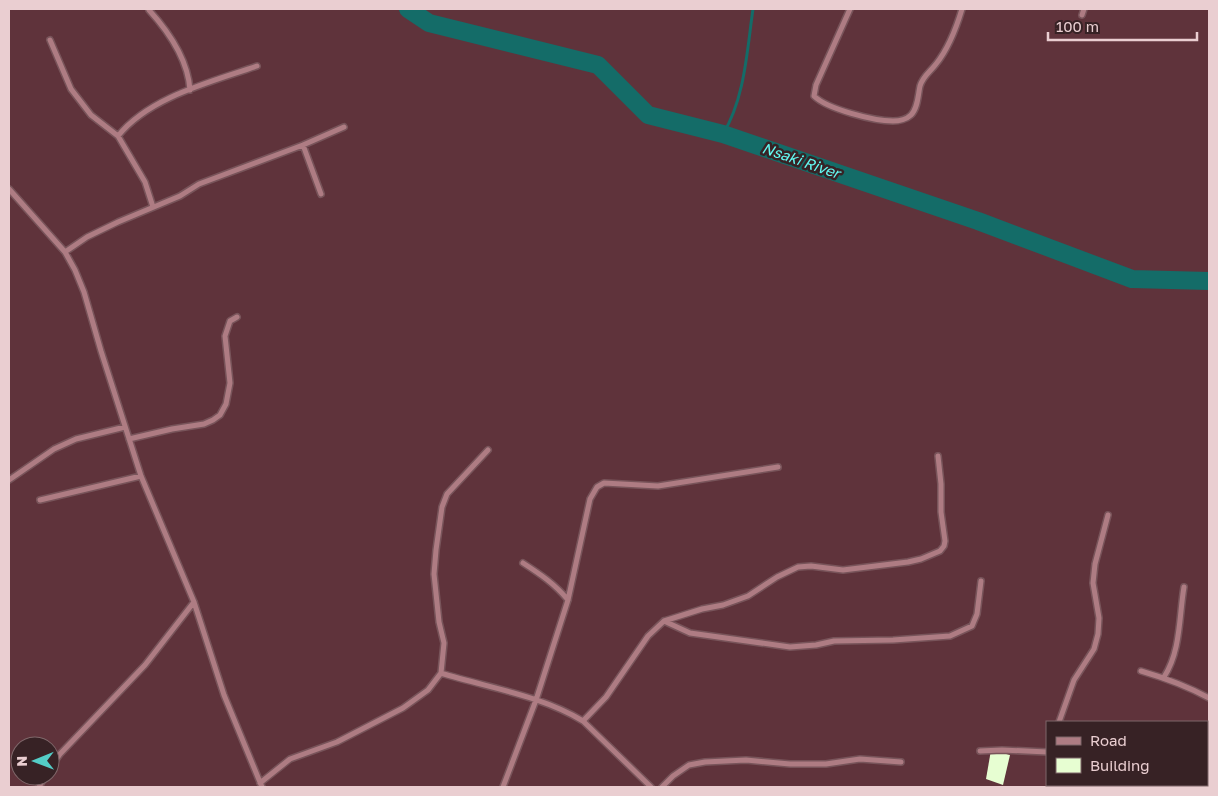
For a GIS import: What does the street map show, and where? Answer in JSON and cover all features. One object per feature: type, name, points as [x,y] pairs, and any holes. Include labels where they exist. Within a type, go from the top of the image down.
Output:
[{"type":"street","points":[[850,9],[816,85],[814,96],[819,102],[836,109],[894,121],[909,116],[914,112],[925,76],[936,65],[950,43],[962,9]]},
{"type":"street","points":[[1082,15],[1084,9]]},
{"type":"street","points":[[149,10],[158,20],[183,60],[189,79],[190,90]]},
{"type":"street","points":[[50,40],[66,80],[74,94],[91,116],[118,136],[145,182],[153,207]]},
{"type":"street","points":[[118,136],[127,124],[137,116],[158,104],[190,90],[257,66]]},
{"type":"street","points":[[65,252],[87,237],[180,196],[198,184],[303,145],[344,126]]},
{"type":"street","points":[[303,145],[321,194]]},
{"type":"street","points":[[9,189],[65,252],[75,270],[84,292],[141,476],[194,602],[224,696],[261,785],[290,759],[337,742],[403,708],[428,690],[441,673],[444,643],[439,622],[434,574],[442,507],[447,494],[488,450]]},
{"type":"street","points":[[129,439],[204,424],[220,415],[226,404],[230,383],[224,336],[230,322],[237,317]]},
{"type":"street","points":[[9,480],[54,449],[76,439],[125,427]]},
{"type":"street","points":[[583,721],[606,697],[648,636],[664,621],[748,596],[777,577],[798,567],[811,566],[843,570],[908,562],[940,551],[945,541],[938,456]]},
{"type":"street","points":[[503,787],[536,700],[568,600],[590,499],[597,487],[604,483],[658,486],[778,467]]},
{"type":"street","points":[[40,500],[141,476]]},
{"type":"street","points":[[1059,721],[1074,680],[1094,649],[1098,634],[1099,618],[1093,584],[1095,564],[1108,515]]},
{"type":"street","points":[[522,563],[546,578],[568,600]]},
{"type":"street","points":[[664,621],[690,633],[790,647],[816,645],[834,641],[894,640],[950,636],[972,626],[977,614],[981,581]]},
{"type":"street","points":[[1164,677],[1170,668],[1175,652],[1184,586]]},
{"type":"street","points":[[60,754],[145,665],[194,602]]},
{"type":"street","points":[[1141,671],[1164,677],[1192,688],[1209,698]]},
{"type":"street","points":[[441,673],[493,686],[536,700],[556,707],[583,721],[651,787]]},
{"type":"street","points":[[980,751],[1046,752]]},
{"type":"street","points":[[662,787],[673,776],[689,765],[705,762],[746,760],[790,764],[826,764],[860,759],[900,762]]},
{"type":"building","points":[[991,750],[1010,755],[1003,785],[986,779]]},
{"type":"waterway","name":"Nsaki River","points":[[408,9],[429,23],[598,65],[648,115],[723,134],[978,221],[1132,279],[1209,281]]},
{"type":"waterway","points":[[723,134],[741,89],[753,9]]}]
